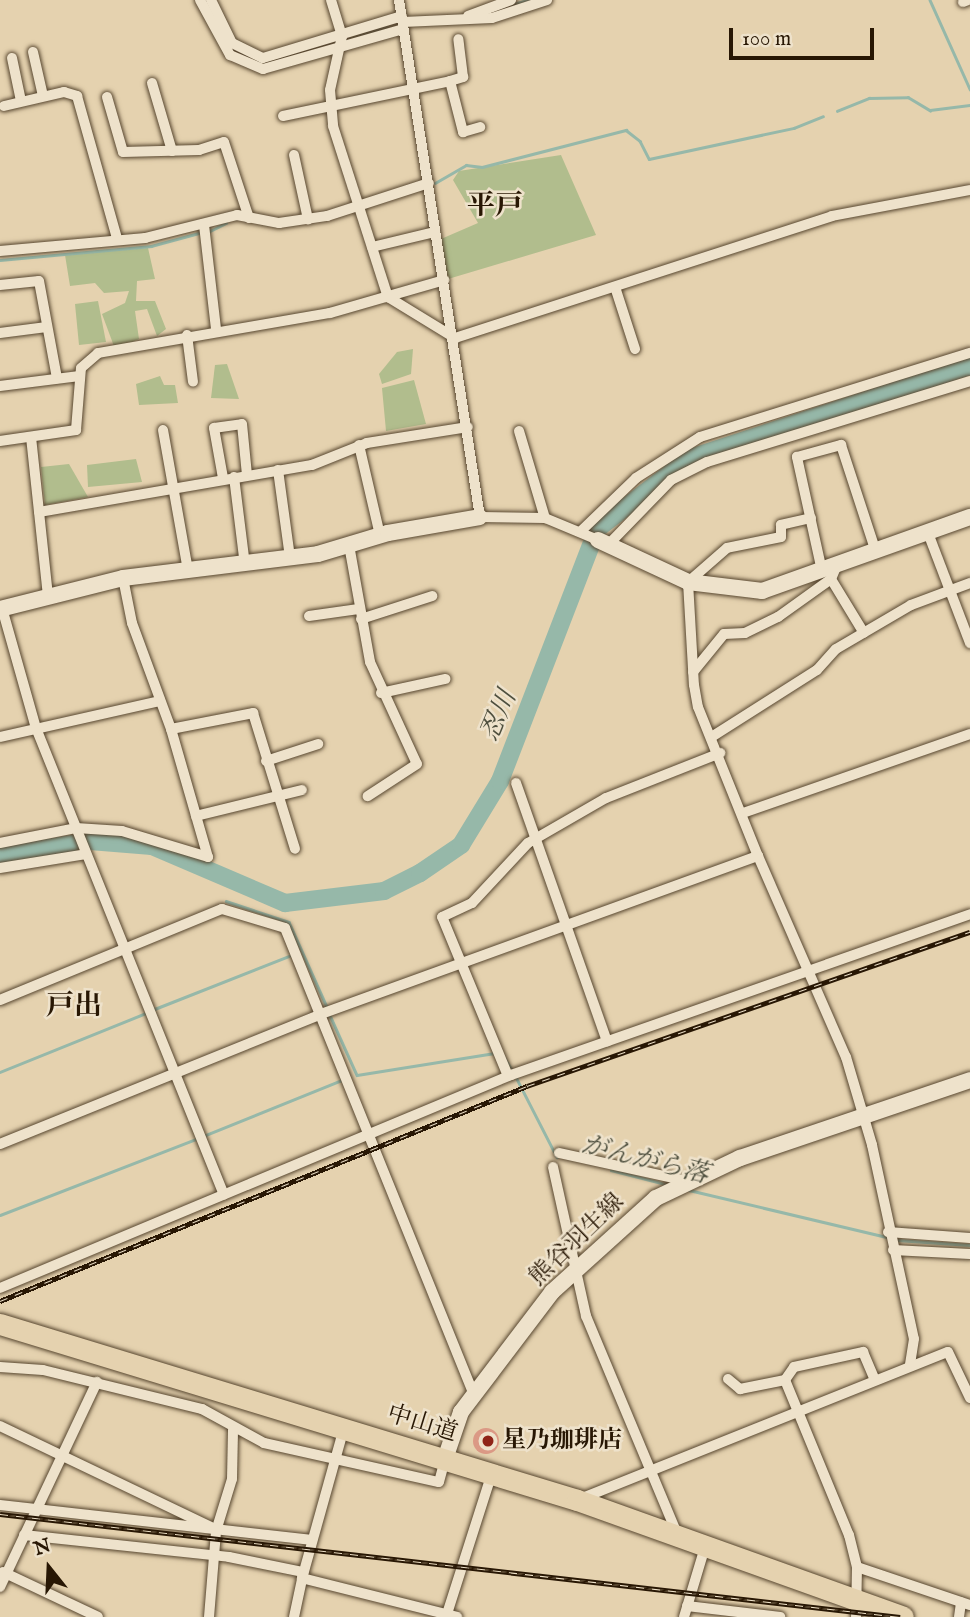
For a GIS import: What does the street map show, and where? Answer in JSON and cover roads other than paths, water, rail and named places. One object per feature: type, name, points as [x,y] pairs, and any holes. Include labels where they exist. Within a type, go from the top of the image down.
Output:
[{"type":"highway","name":"中山道","points":[[0,1324],[577,1500],[705,1547],[857,1609],[902,1617]]},
{"type":"street","points":[[200,0],[223,47],[248,65],[277,68],[338,50],[403,22]]},
{"type":"street","points":[[211,0],[232,43],[262,58],[403,22],[492,18],[547,0]]},
{"type":"street","points":[[331,0],[342,36],[331,107],[359,208],[388,297],[455,338]]},
{"type":"street","points":[[399,0],[435,232],[455,338],[480,517]]},
{"type":"street","points":[[462,19],[511,0]]},
{"type":"street","points":[[282,116],[463,78],[458,39]]},
{"type":"street","points":[[33,52],[43,96]]},
{"type":"street","points":[[12,58],[21,101]]},
{"type":"street","points":[[450,81],[463,132],[480,127]]},
{"type":"street","points":[[152,83],[172,151]]},
{"type":"street","points":[[4,106],[43,96],[77,96],[117,238]]},
{"type":"street","points":[[107,97],[123,152],[172,151],[224,142],[249,218]]},
{"type":"street","points":[[294,155],[307,219]]},
{"type":"street","points":[[0,251],[117,238],[145,238],[237,215],[279,223],[307,219],[359,208],[429,183]]},
{"type":"street","points":[[455,338],[539,308],[615,290],[832,216],[970,190]]},
{"type":"street","points":[[204,225],[216,329]]},
{"type":"street","points":[[372,247],[435,232]]},
{"type":"street","points":[[0,441],[76,430],[79,376],[98,352],[216,329],[330,313],[444,280]]},
{"type":"street","points":[[0,285],[38,281],[57,378]]},
{"type":"street","points":[[615,290],[635,349]]},
{"type":"street","points":[[0,333],[47,327]]},
{"type":"street","points":[[187,335],[194,382]]},
{"type":"street","points":[[594,537],[636,478],[700,437],[970,353]]},
{"type":"street","points":[[0,386],[79,376]]},
{"type":"street","points":[[594,537],[671,480],[706,462],[970,381]]},
{"type":"street","points":[[245,565],[228,478],[214,428],[242,424],[247,474]]},
{"type":"street","points":[[39,512],[173,486],[312,465],[359,445],[468,427]]},
{"type":"street","points":[[163,430],[188,571]]},
{"type":"street","points":[[519,431],[545,519]]},
{"type":"street","points":[[31,437],[48,596]]},
{"type":"street","points":[[359,445],[380,535]]},
{"type":"street","points":[[864,633],[830,572],[811,518],[797,457],[841,445],[876,552]]},
{"type":"street","points":[[278,470],[290,558]]},
{"type":"street","points":[[224,1195],[36,728],[1,609],[123,578],[290,558],[380,535],[480,517],[545,519],[594,537],[688,582],[762,591],[830,572],[970,517]]},
{"type":"street","points":[[688,582],[727,548],[781,537],[780,525],[811,518]]},
{"type":"street","points":[[928,533],[952,588],[970,643]]},
{"type":"street","points":[[349,545],[360,614],[381,693],[418,764],[368,796]]},
{"type":"street","points":[[693,672],[724,634],[745,632],[778,617],[830,572]]},
{"type":"street","points":[[0,843],[76,830],[122,831],[208,857],[171,729],[132,623],[123,578]]},
{"type":"street","points":[[688,582],[693,672],[698,707],[720,753],[758,856],[846,1057],[863,1118],[914,1339],[910,1365]]},
{"type":"street","points":[[713,736],[864,633],[952,588],[970,583]]},
{"type":"street","points":[[309,616],[360,614],[432,596]]},
{"type":"street","points":[[381,693],[445,679]]},
{"type":"street","points":[[0,737],[160,701]]},
{"type":"street","points":[[171,729],[253,713],[295,849]]},
{"type":"street","points":[[743,813],[970,734]]},
{"type":"street","points":[[266,761],[318,744]]},
{"type":"street","points":[[513,1074],[501,1058],[442,917],[472,903],[535,839],[606,798],[720,753]]},
{"type":"street","points":[[516,783],[607,1041]]},
{"type":"street","points":[[196,816],[302,790]]},
{"type":"street","points":[[0,867],[85,852]]},
{"type":"street","points":[[0,1144],[335,1009],[758,856]]},
{"type":"street","points":[[0,1000],[222,909],[285,928],[474,1395]]},
{"type":"street","points":[[0,1289],[513,1074],[970,914]]},
{"type":"street","name":"熊谷羽生線","points":[[444,1459],[474,1395],[576,1266],[679,1185],[970,1080]]},
{"type":"street","points":[[559,1153],[679,1185]]},
{"type":"street","points":[[553,1167],[586,1316],[607,1373],[652,1467],[678,1537]]},
{"type":"street","points":[[890,1242],[970,1238]]},
{"type":"street","points":[[890,1242],[970,1254]]},
{"type":"street","points":[[728,1379],[740,1388],[785,1380],[793,1367],[863,1352],[874,1378]]},
{"type":"street","points":[[577,1500],[874,1378],[948,1352],[970,1398]]},
{"type":"street","points":[[0,1367],[97,1382],[202,1409],[233,1430],[338,1461],[439,1482],[444,1459]]},
{"type":"street","points":[[785,1380],[857,1567],[857,1609]]},
{"type":"street","points":[[0,1587],[3,1572],[37,1509],[97,1382]]},
{"type":"street","points":[[0,1426],[216,1531]]},
{"type":"street","points":[[294,1617],[310,1540],[338,1461],[344,1428]]},
{"type":"street","points":[[209,1617],[216,1531],[232,1479],[233,1430]]},
{"type":"street","points":[[24,1535],[214,1556],[302,1575],[450,1616],[492,1473]]},
{"type":"street","points":[[0,1505],[310,1540]]},
{"type":"street","points":[[705,1547],[685,1612],[780,1617]]},
{"type":"street","points":[[857,1567],[965,1603],[959,1617]]},
{"type":"street","points":[[3,1572],[98,1617]]},
{"type":"waterway","points":[[510,5],[528,0]]},
{"type":"waterway","points":[[930,0],[970,89]]},
{"type":"waterway","points":[[355,37],[386,27]]},
{"type":"waterway","points":[[837,111],[869,98],[908,97],[930,110],[970,105]]},
{"type":"waterway","points":[[435,183],[466,165],[482,167],[626,130],[640,141],[649,159],[794,128],[823,116]]},
{"type":"waterway","points":[[210,231],[226,223]]},
{"type":"waterway","points":[[0,260],[151,246],[199,233]]},
{"type":"waterway","name":"忍川","points":[[0,855],[90,841],[152,846],[285,903],[384,891],[420,873],[461,845],[500,781],[597,529],[690,458],[970,366]]},
{"type":"waterway","name":"がんがら落","points":[[226,901],[289,922],[327,1007]]},
{"type":"waterway","points":[[152,1010],[289,956]]},
{"type":"waterway","points":[[0,1072],[146,1013]]},
{"type":"waterway","name":"がんがら落","points":[[329,1013],[357,1075],[494,1053]]},
{"type":"waterway","name":"がんがら落","points":[[501,1052],[513,1071]]},
{"type":"waterway","name":"がんがら落","points":[[516,1077],[557,1157]]},
{"type":"waterway","points":[[206,1135],[342,1080]]},
{"type":"waterway","points":[[0,1215],[196,1139]]},
{"type":"waterway","name":"がんがら落","points":[[611,1170],[669,1185]]},
{"type":"waterway","name":"がんがら落","points":[[689,1190],[890,1238]]},
{"type":"waterway","name":"がんがら落","points":[[897,1240],[970,1245]]},
{"type":"railway","points":[[0,1301],[527,1086],[970,932]]},
{"type":"railway","points":[[0,1514],[900,1617]]},
{"type":"place","name":"星乃珈琲店","points":[[488,1441]]},
{"type":"district","name":"平戸","points":[[495,207]]},
{"type":"district","name":"戸出","points":[[74,1007]]}]
